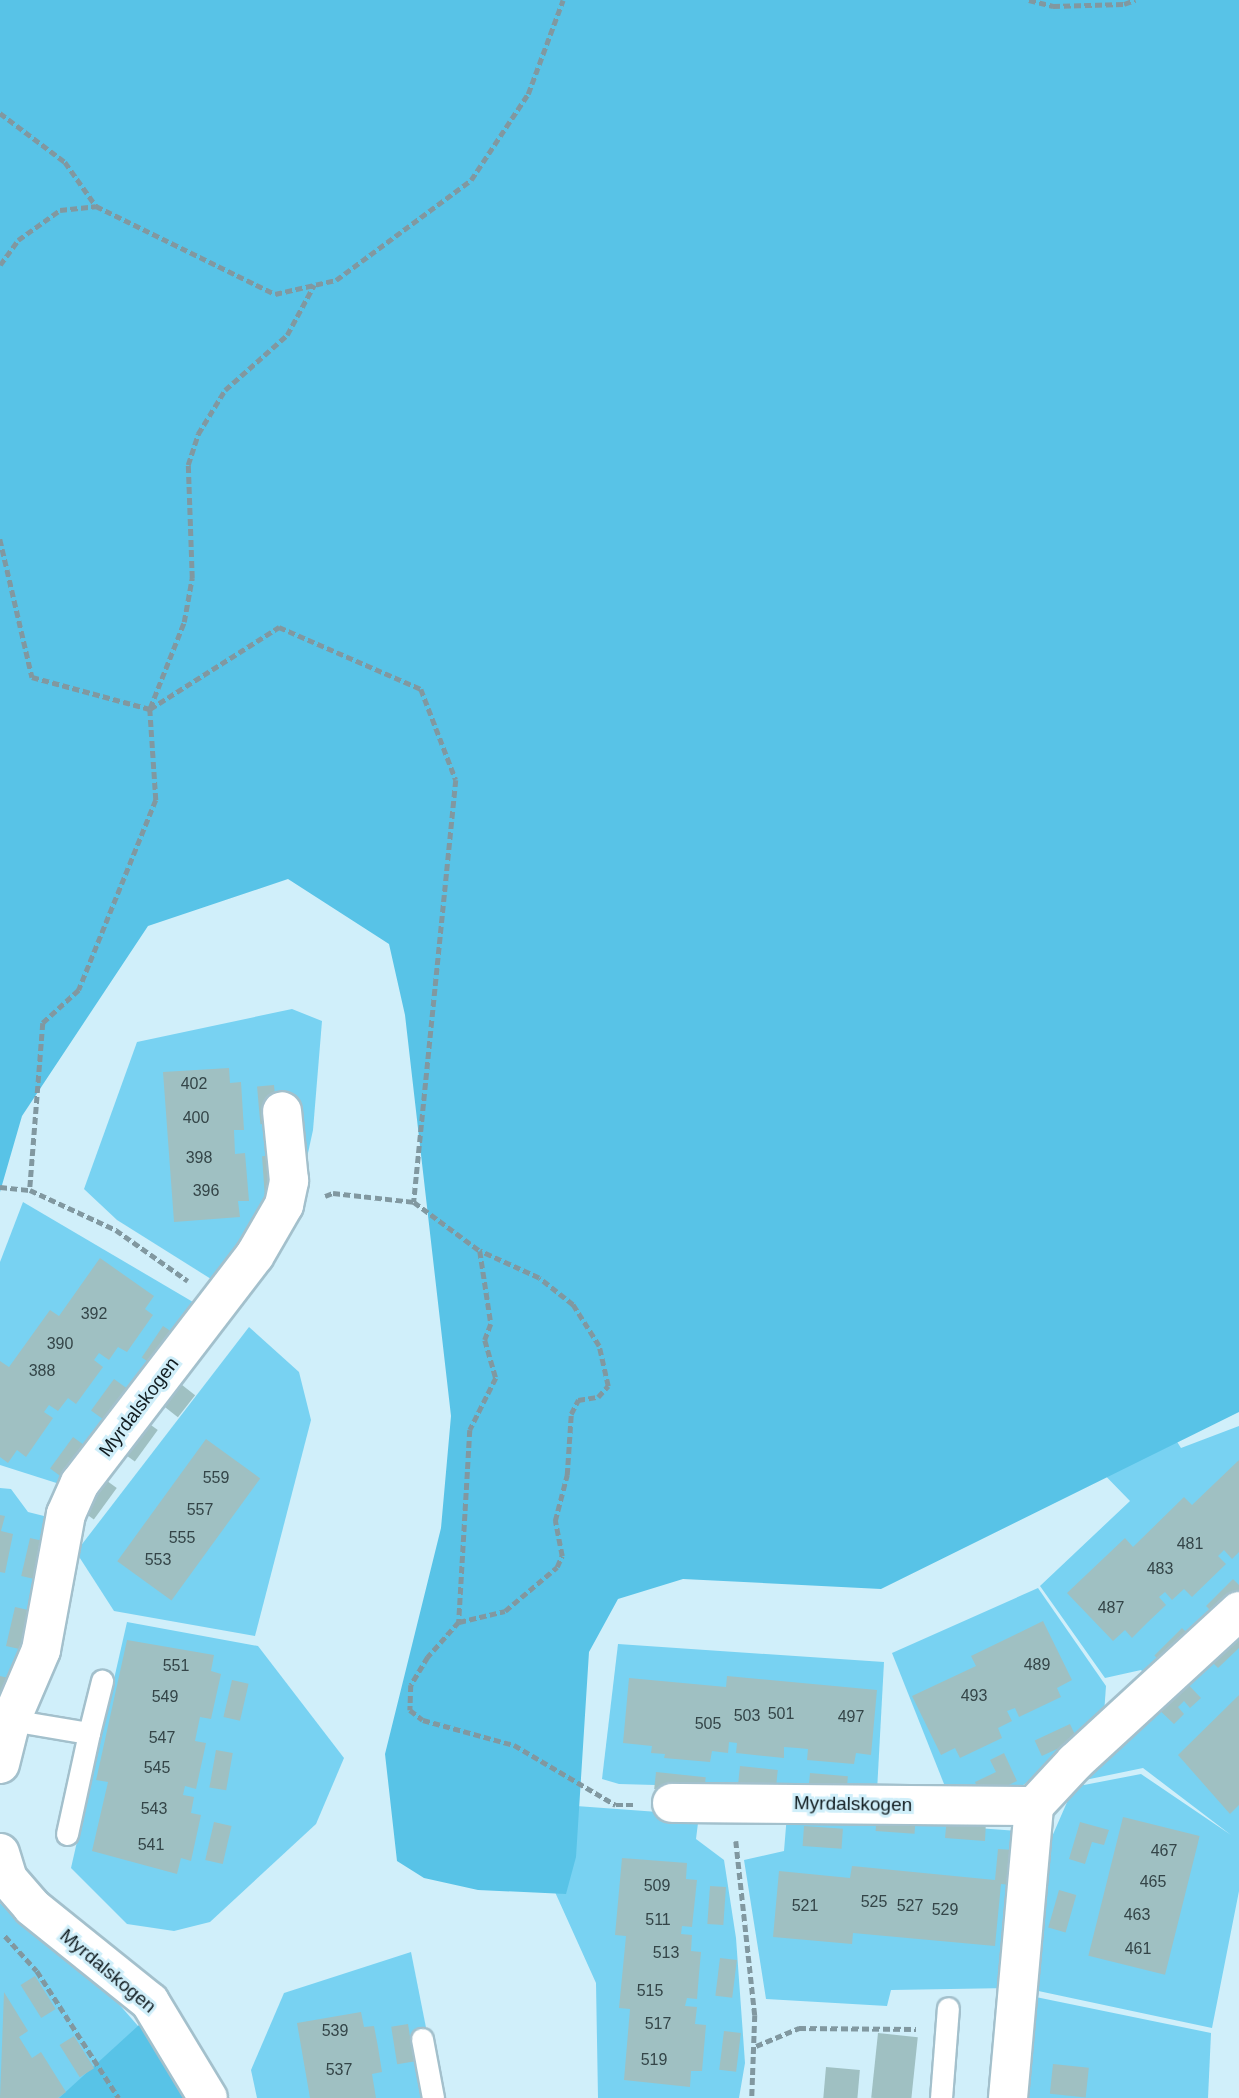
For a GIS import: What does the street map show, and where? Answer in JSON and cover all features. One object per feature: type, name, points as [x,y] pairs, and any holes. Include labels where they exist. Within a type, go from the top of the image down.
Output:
[{"type":"street","name":"Myrdalskogen","points":[[0,1764],[5,1719],[41,1650],[66,1514],[80,1483],[255,1255],[284,1205],[289,1181],[282,1111]]},
{"type":"street","points":[[1008,2098],[1034,1806],[1075,1762],[1239,1611]]},
{"type":"street","name":"Myrdalskogen","points":[[672,1803],[1034,1806]]},
{"type":"street","name":"Myrdalskogen","points":[[0,1853],[8,1879],[32,1907],[150,2002],[169,2027],[208,2098]]},
{"type":"lane","points":[[67,1834],[102,1681]]},
{"type":"lane","points":[[5,1719],[89,1733]]},
{"type":"lane","points":[[941,2098],[948,2007]]},
{"type":"lane","points":[[422,2039],[433,2098]]},
{"type":"path","points":[[0,113],[65,162],[96,206],[275,294],[336,279],[471,180],[528,94],[563,0]]},
{"type":"path","points":[[1029,0],[1053,5],[1124,4],[1135,0]]},
{"type":"path","points":[[0,265],[18,240],[60,210],[96,206]]},
{"type":"path","points":[[30,1190],[43,1023],[79,990],[156,800],[150,709],[184,622],[192,578],[188,465],[198,434],[225,390],[288,335],[314,285]]},
{"type":"path","points":[[0,539],[32,677],[150,709],[279,627],[421,689],[456,780],[414,1202]]},
{"type":"path","points":[[0,1187],[30,1190],[116,1230],[192,1284],[216,1307]]},
{"type":"path","points":[[316,1199],[333,1193],[414,1202],[480,1251],[539,1278],[573,1305],[598,1346],[608,1386],[598,1397],[579,1400],[571,1414],[567,1475],[555,1521],[562,1556],[557,1567],[505,1611],[459,1622],[428,1657],[411,1685],[410,1710],[423,1720],[514,1745],[538,1763],[562,1770],[616,1805],[672,1803]]},
{"type":"path","points":[[459,1622],[470,1430],[496,1378],[485,1340],[491,1324],[480,1251]]},
{"type":"path","points":[[736,1831],[756,2046],[752,2098]]},
{"type":"path","points":[[0,1928],[11,1947],[37,1971],[119,2098]]},
{"type":"path","points":[[756,2046],[799,2028],[946,2029]]},
{"type":"shaded area","points":[[0,0],[1239,0],[1239,1412],[881,1589],[683,1579],[618,1599],[589,1652],[576,1857],[566,1894],[478,1890],[424,1878],[397,1861],[385,1754],[441,1528],[451,1416],[405,1015],[389,944],[288,879],[148,926],[22,1116],[0,1192]]},
{"type":"shaded area","points":[[292,1009],[322,1021],[313,1130],[295,1213],[219,1284],[117,1220],[84,1189],[137,1042]]},
{"type":"shaded area","points":[[23,1202],[193,1302],[195,1315],[69,1487],[0,1465],[0,1262]]},
{"type":"shaded area","points":[[249,1327],[299,1372],[311,1420],[255,1636],[114,1611],[76,1552]]},
{"type":"shaded area","points":[[1158,1412],[1181,1448],[1239,1426],[1239,1605],[1153,1683],[1141,1670],[1105,1678],[1040,1586],[1130,1501],[1092,1462]]},
{"type":"shaded area","points":[[0,1488],[11,1489],[28,1512],[52,1518],[33,1641],[0,1701]]},
{"type":"shaded area","points":[[1038,1588],[1106,1686],[1103,1728],[1005,1798],[948,1794],[892,1653]]},
{"type":"shaded area","points":[[127,1622],[258,1646],[344,1758],[316,1824],[210,1922],[174,1931],[127,1924],[71,1868]]},
{"type":"shaded area","points":[[1239,1626],[1239,1891],[1212,2028],[1029,1989],[1044,1855],[1078,1777],[1084,1785],[1141,1774],[1231,1835],[1143,1768],[1085,1780],[1078,1772]]},
{"type":"shaded area","points":[[618,1644],[884,1662],[877,1791],[619,1784],[602,1779]]},
{"type":"shaded area","points":[[549,1804],[699,1815],[696,1839],[724,1860],[736,1938],[745,2063],[739,2098],[598,2098],[596,1983],[550,1881]]},
{"type":"shaded area","points":[[787,1814],[1019,1831],[1010,1988],[891,1990],[887,2006],[766,1999],[744,1860],[784,1851]]},
{"type":"shaded area","points":[[0,1903],[110,1994],[146,2035],[91,2098],[0,2098]]},
{"type":"shaded area","points":[[411,1952],[440,2098],[257,2098],[251,2070],[284,1993]]},
{"type":"shaded area","points":[[1026,1995],[1211,2033],[1208,2098],[1015,2098]]},
{"type":"shaded area","points":[[162,2004],[225,2098],[59,2098]]},
{"type":"building","points":[[229,1068],[230,1083],[241,1082],[244,1130],[234,1130],[235,1154],[245,1153],[249,1201],[238,1201],[240,1217],[174,1222],[163,1072]]},
{"type":"building","points":[[274,1085],[277,1123],[260,1124],[257,1086]]},
{"type":"building","points":[[279,1155],[282,1194],[265,1195],[262,1156]]},
{"type":"building","points":[[100,1258],[154,1296],[145,1309],[153,1315],[127,1352],[118,1347],[109,1360],[99,1353],[94,1360],[103,1367],[76,1404],[68,1398],[58,1411],[49,1405],[44,1412],[53,1418],[26,1457],[17,1450],[8,1463],[0,1457],[0,1361],[9,1367],[50,1310],[59,1316]]},
{"type":"building","points":[[163,1326],[178,1336],[157,1368],[142,1358]]},
{"type":"building","points":[[114,1379],[128,1389],[105,1421],[91,1411]]},
{"type":"building","points":[[177,1381],[195,1395],[178,1417],[160,1403]]},
{"type":"building","points":[[144,1420],[158,1430],[135,1462],[121,1452]]},
{"type":"building","points":[[73,1437],[87,1447],[64,1479],[50,1469]]},
{"type":"building","points":[[206,1439],[260,1478],[171,1601],[117,1561]]},
{"type":"building","points":[[1239,1460],[1239,1552],[1232,1559],[1224,1550],[1218,1556],[1226,1564],[1192,1597],[1184,1589],[1172,1600],[1165,1592],[1159,1597],[1166,1605],[1132,1638],[1125,1630],[1113,1641],[1067,1593],[1125,1538],[1133,1547],[1184,1497],[1192,1505]]},
{"type":"building","points":[[103,1478],[117,1488],[94,1520],[80,1510]]},
{"type":"building","points":[[0,1515],[5,1516],[1,1531],[13,1534],[5,1573],[0,1572]]},
{"type":"building","points":[[30,1538],[48,1542],[39,1580],[21,1576]]},
{"type":"building","points":[[1233,1579],[1239,1585],[1239,1598],[1218,1618],[1206,1606]]},
{"type":"building","points":[[15,1607],[32,1611],[23,1650],[6,1646]]},
{"type":"building","points":[[1043,1621],[1072,1680],[1057,1688],[1061,1697],[1019,1717],[1015,1708],[1007,1711],[1012,1721],[998,1728],[1002,1738],[960,1758],[955,1748],[941,1755],[912,1696],[976,1666],[971,1656]]},
{"type":"building","points":[[1182,1628],[1194,1640],[1166,1668],[1154,1656]]},
{"type":"building","points":[[1239,1634],[1239,1648],[1218,1668],[1206,1656]]},
{"type":"building","points":[[127,1640],[214,1655],[211,1671],[221,1674],[211,1719],[200,1717],[195,1741],[206,1743],[196,1789],[185,1786],[183,1795],[194,1797],[191,1813],[201,1815],[191,1861],[181,1858],[177,1874],[92,1851],[108,1782],[96,1780]]},
{"type":"building","points":[[0,1676],[9,1678],[0,1697]]},
{"type":"building","points":[[727,1676],[877,1690],[871,1755],[856,1753],[854,1764],[807,1760],[808,1749],[784,1747],[784,1758],[736,1753],[737,1743],[729,1742],[728,1753],[712,1751],[710,1762],[664,1758],[665,1754],[651,1753],[652,1746],[623,1743],[629,1678],[726,1687]]},
{"type":"building","points":[[1182,1678],[1201,1698],[1190,1708],[1184,1701],[1178,1707],[1184,1714],[1174,1724],[1154,1705]]},
{"type":"building","points":[[232,1680],[249,1684],[240,1721],[223,1717]]},
{"type":"building","points":[[1239,1695],[1239,1805],[1230,1814],[1178,1755]]},
{"type":"building","points":[[1070,1724],[1077,1739],[1042,1756],[1035,1740]]},
{"type":"building","points":[[216,1750],[233,1753],[226,1790],[209,1787]]},
{"type":"building","points":[[1004,1753],[1017,1781],[982,1798],[975,1782],[996,1772],[990,1760]]},
{"type":"building","points":[[740,1766],[778,1770],[776,1787],[738,1783]]},
{"type":"building","points":[[656,1772],[706,1777],[704,1794],[654,1789]]},
{"type":"building","points":[[810,1773],[848,1776],[846,1792],[809,1789]]},
{"type":"building","points":[[877,1811],[916,1814],[915,1834],[876,1831]]},
{"type":"building","points":[[947,1817],[962,1825],[970,1825],[971,1820],[986,1821],[985,1841],[945,1838]]},
{"type":"building","points":[[1123,1817],[1200,1836],[1165,1975],[1088,1956]]},
{"type":"building","points":[[214,1822],[232,1826],[223,1864],[205,1860]]},
{"type":"building","points":[[1080,1822],[1109,1830],[1104,1845],[1092,1842],[1085,1864],[1069,1859]]},
{"type":"building","points":[[804,1826],[843,1829],[842,1849],[803,1846]]},
{"type":"building","points":[[998,1849],[1015,1850],[1012,1885],[1001,1884],[995,1946],[853,1933],[852,1944],[773,1937],[779,1871],[850,1878],[852,1866],[995,1880]]},
{"type":"building","points":[[622,1858],[687,1863],[686,1879],[697,1880],[692,1927],[682,1926],[681,1934],[692,1935],[691,1951],[701,1952],[697,1999],[687,1998],[685,2006],[697,2007],[695,2024],[706,2025],[702,2071],[691,2071],[690,2087],[624,2080],[630,2009],[619,2008],[626,1936],[615,1935]]},
{"type":"building","points":[[710,1886],[726,1887],[723,1925],[707,1924]]},
{"type":"building","points":[[1059,1890],[1076,1895],[1066,1932],[1048,1927]]},
{"type":"building","points":[[720,1958],[737,1960],[732,1998],[715,1996]]},
{"type":"building","points":[[35,1976],[56,2009],[41,2018],[21,1985]]},
{"type":"building","points":[[4,1992],[28,2031],[19,2037],[32,2058],[41,2052],[66,2092],[58,2098],[0,2098]]},
{"type":"building","points":[[361,2012],[364,2027],[374,2026],[378,2047],[382,2072],[372,2074],[376,2098],[310,2098],[297,2023]]},
{"type":"building","points":[[408,2024],[414,2062],[397,2064],[391,2027]]},
{"type":"building","points":[[724,2031],[741,2033],[736,2072],[719,2070]]},
{"type":"building","points":[[878,2033],[918,2037],[911,2098],[871,2098]]},
{"type":"building","points":[[74,2036],[94,2068],[80,2077],[60,2045]]},
{"type":"building","points":[[1053,2064],[1089,2068],[1086,2098],[1050,2094]]},
{"type":"building","points":[[826,2067],[860,2070],[857,2098],[823,2098]]}]
